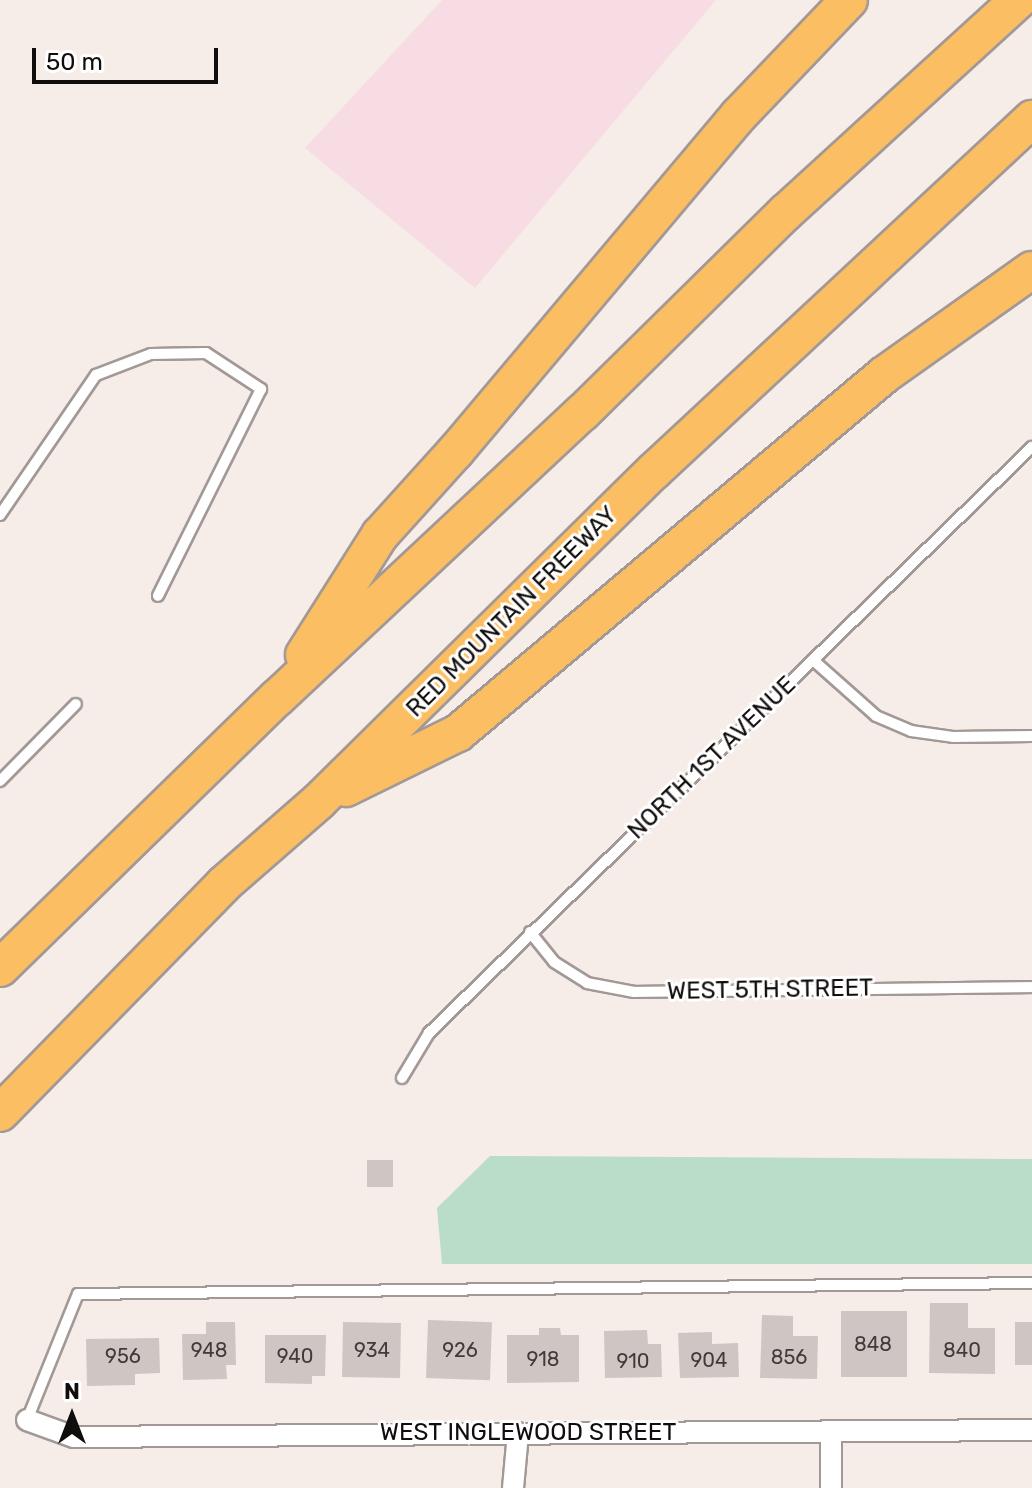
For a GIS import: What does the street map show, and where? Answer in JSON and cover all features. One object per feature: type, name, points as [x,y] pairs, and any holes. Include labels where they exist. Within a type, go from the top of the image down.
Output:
[{"type":"highway","points":[[277,698],[380,535],[456,451],[739,115],[849,0]]},
{"type":"highway","points":[[0,968],[277,698],[583,412],[785,213],[1018,0]]},
{"type":"highway","name":"RED MOUNTAIN FREEWAY","points":[[0,1113],[224,884],[319,801],[654,471],[1032,119]]},
{"type":"highway","points":[[319,801],[458,733],[871,384],[1032,270]]},
{"type":"street","name":"WEST INGLEWOOD STREET","points":[[27,1420],[74,1437],[1032,1430]]},
{"type":"street","points":[[831,1431],[831,1488]]},
{"type":"street","points":[[513,1488],[518,1433]]},
{"type":"lane","points":[[2,507],[96,375],[151,354],[206,353],[261,389],[158,596]]},
{"type":"lane","name":"NORTH 1ST AVENUE","points":[[402,1078],[429,1033],[1032,447]]},
{"type":"lane","points":[[813,660],[876,716],[911,731],[953,737],[1032,736]]},
{"type":"lane","points":[[0,781],[76,704]]},
{"type":"lane","name":"WEST 5TH STREET","points":[[530,932],[554,962],[587,983],[634,992],[1032,987]]},
{"type":"lane","points":[[27,1420],[78,1294],[1032,1283]]},
{"type":"shaded area","points":[[442,0],[716,0],[475,288],[305,148]]},
{"type":"green space","points":[[490,1156],[1032,1159],[1032,1264],[442,1264],[437,1208]]},
{"type":"building","points":[[367,1160],[393,1160],[393,1187],[367,1187]]},
{"type":"building","points":[[930,1303],[968,1303],[968,1328],[995,1328],[995,1374],[929,1373]]},
{"type":"building","points":[[841,1311],[907,1311],[907,1377],[841,1377]]},
{"type":"building","points":[[762,1315],[793,1316],[793,1336],[818,1336],[817,1379],[760,1378]]},
{"type":"building","points":[[428,1320],[492,1322],[490,1380],[426,1378]]},
{"type":"building","points":[[206,1322],[235,1322],[236,1365],[226,1365],[227,1379],[183,1380],[182,1334],[206,1334]]},
{"type":"building","points":[[343,1322],[401,1323],[400,1378],[342,1377]]},
{"type":"building","points":[[1015,1322],[1032,1322],[1032,1365],[1015,1365]]},
{"type":"building","points":[[539,1328],[560,1328],[561,1335],[579,1335],[579,1382],[507,1383],[507,1335],[539,1335]]},
{"type":"building","points":[[647,1330],[648,1344],[661,1344],[662,1377],[605,1378],[604,1331]]},
{"type":"building","points":[[712,1332],[712,1344],[738,1343],[739,1377],[680,1378],[678,1333]]},
{"type":"building","points":[[265,1335],[326,1335],[325,1376],[312,1376],[312,1384],[265,1383]]},
{"type":"building","points":[[159,1338],[160,1373],[135,1374],[135,1385],[87,1386],[86,1339]]}]
